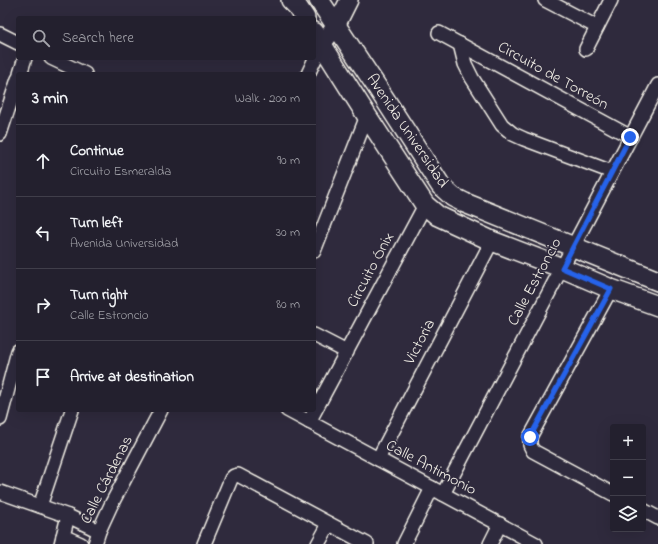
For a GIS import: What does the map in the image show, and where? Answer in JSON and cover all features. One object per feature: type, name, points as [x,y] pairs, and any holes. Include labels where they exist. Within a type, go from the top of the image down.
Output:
[{"type":"main road","points":[[291,0],[304,16]]},
{"type":"main road","name":"Avenida Universidad","points":[[319,0],[441,186],[454,197],[465,203],[658,281]]},
{"type":"main road","name":"Avenida Universidad","points":[[318,38],[425,205],[438,216],[492,241],[611,289],[658,306]]},
{"type":"street","points":[[318,38],[336,26],[349,0]]},
{"type":"street","points":[[546,0],[597,27]]},
{"type":"street","points":[[586,50],[611,0]]},
{"type":"street","name":"Circuito de Torreón","points":[[439,33],[630,137]]},
{"type":"street","points":[[0,34],[16,42]]},
{"type":"street","points":[[460,44],[465,64],[472,78],[502,125],[513,134],[524,139],[612,172]]},
{"type":"street","points":[[21,72],[24,60]]},
{"type":"street","points":[[55,60],[81,72]]},
{"type":"street","points":[[309,72],[312,60]]},
{"type":"street","points":[[0,134],[16,85]]},
{"type":"street","name":"Calle Estroncio","points":[[404,544],[438,491],[562,268],[658,86]]},
{"type":"street","points":[[316,246],[367,116]]},
{"type":"street","name":"Circuito Ónix","points":[[316,411],[425,205]]},
{"type":"street","name":"Victoria","points":[[378,459],[492,241]]},
{"type":"street","points":[[610,492],[533,451],[530,445],[530,437],[611,289]]},
{"type":"street","points":[[316,336],[347,352]]},
{"type":"street","points":[[0,419],[16,359]]},
{"type":"street","points":[[40,506],[71,412]]},
{"type":"street","name":"Calle Cárdenas","points":[[95,544],[99,530],[111,505],[160,412]]},
{"type":"street","name":"Calle Antimonio","points":[[292,412],[536,544]]},
{"type":"street","name":"Circuito Ónix","points":[[310,422],[315,412]]},
{"type":"street","points":[[204,544],[231,479],[238,475],[367,544]]},
{"type":"street","points":[[0,492],[68,516],[99,530]]},
{"type":"street","points":[[646,512],[658,518]]},
{"type":"street","points":[[68,516],[62,540],[81,544]]},
{"type":"street","points":[[318,544],[329,524]]},
{"type":"street","points":[[490,544],[500,524]]},
{"type":"route","points":[[530,437],[611,289],[562,268],[630,137]]}]
